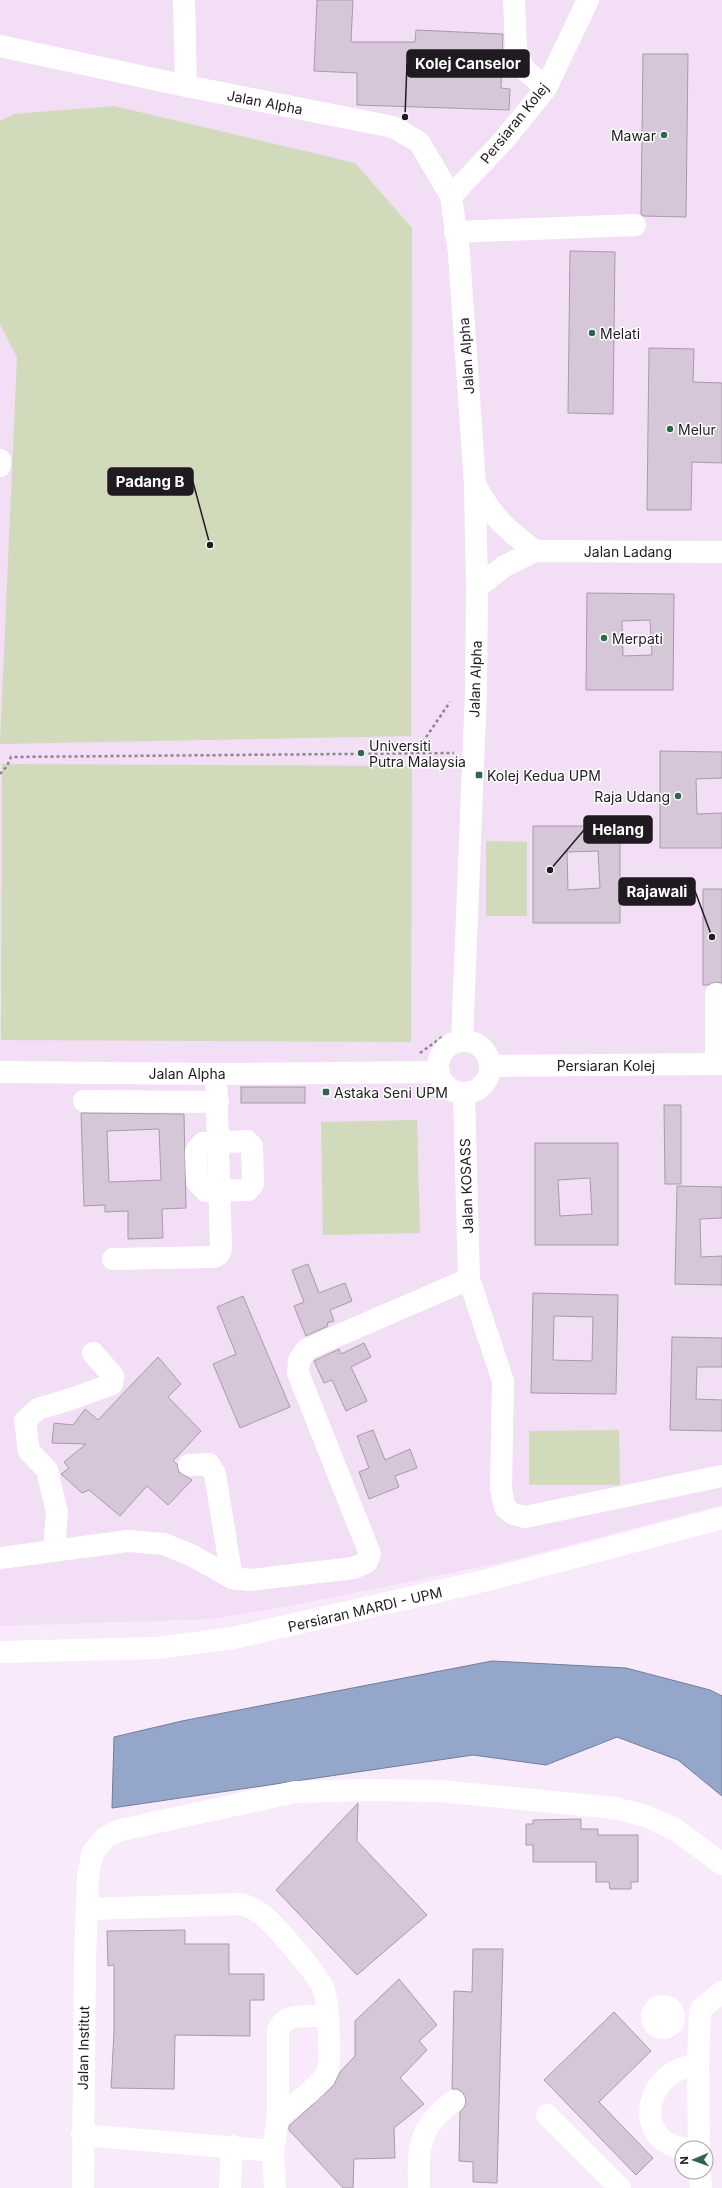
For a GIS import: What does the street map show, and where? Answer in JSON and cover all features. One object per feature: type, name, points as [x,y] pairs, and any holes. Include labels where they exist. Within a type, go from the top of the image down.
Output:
[{"type":"street","points":[[184,0],[186,86]]},
{"type":"street","points":[[514,0],[516,48],[523,68],[546,88]]},
{"type":"street","name":"Persiaran Kolej","points":[[451,196],[504,140],[546,88],[580,3]]},
{"type":"street","name":"Jalan Alpha","points":[[0,46],[186,86],[393,127],[419,142],[451,196],[459,253],[475,484],[477,588],[473,751],[462,1041]]},
{"type":"street","points":[[455,232],[636,225]]},
{"type":"street","points":[[0,460],[0,466]]},
{"type":"street","points":[[475,484],[489,510],[498,520],[535,551]]},
{"type":"street","name":"Jalan Ladang","points":[[477,588],[503,567],[535,551],[722,552]]},
{"type":"street","points":[[716,994],[719,1064]]},
{"type":"street","points":[[462,1041],[478,1045],[484,1050],[490,1066],[485,1083],[478,1089],[464,1093],[454,1091],[447,1086],[439,1072],[439,1063],[447,1048],[462,1041]]},
{"type":"street","name":"Persiaran Kolej","points":[[490,1066],[719,1064]]},
{"type":"street","name":"Jalan Alpha","points":[[0,1072],[216,1074],[439,1072]]},
{"type":"street","points":[[113,1259],[214,1256],[219,1254],[221,1249],[216,1074]]},
{"type":"street","name":"Jalan KOSASS","points":[[464,1093],[469,1279],[502,1381],[501,1489],[505,1508],[513,1514],[525,1517],[722,1476]]},
{"type":"street","points":[[84,1101],[218,1102]]},
{"type":"street","points":[[219,1142],[247,1141],[252,1146],[253,1184],[248,1190],[220,1191]]},
{"type":"street","points":[[0,1558],[128,1541],[164,1544],[191,1555],[232,1578],[250,1580],[354,1568],[367,1562],[370,1554],[298,1373],[299,1360],[307,1349],[469,1279]]},
{"type":"street","points":[[54,1550],[57,1512],[47,1470],[29,1451],[25,1421],[38,1408],[74,1398],[112,1384],[113,1376],[93,1353]]},
{"type":"street","points":[[189,1465],[209,1464],[215,1474],[232,1578]]},
{"type":"street","name":"Persiaran MARDI - UPM","points":[[0,1652],[157,1648],[233,1638],[488,1580],[722,1518]]},
{"type":"street","name":"Jalan Institut","points":[[83,2188],[82,2135],[88,1875],[93,1852],[106,1837],[121,1830],[295,1792],[366,1790],[439,1791],[615,1808],[646,1816],[676,1830],[722,1864]]},
{"type":"street","points":[[87,1909],[242,1904],[253,1908],[265,1917],[314,1973],[324,1990],[330,2060],[327,2074],[303,2098],[278,2117]]},
{"type":"street","points":[[699,2140],[698,2063],[700,2013],[702,2008],[722,1992]]},
{"type":"street","points":[[674,2016],[700,2013]]},
{"type":"street","points":[[275,2188],[274,2151],[278,2117],[279,2025],[283,2020],[289,2017],[327,2016]]},
{"type":"street","points":[[674,2146],[668,2144],[657,2133],[651,2123],[650,2110],[652,2095],[663,2081],[674,2072],[698,2063]]},
{"type":"street","points":[[420,2188],[419,2147],[429,2124],[441,2111],[454,2101]]},
{"type":"street","points":[[547,2115],[620,2188]]},
{"type":"street","points":[[82,2135],[232,2146],[274,2151]]},
{"type":"street","points":[[230,2188],[232,2146]]},
{"type":"path","points":[[415,753],[450,702]]},
{"type":"path","points":[[0,774],[8,766],[11,757],[415,753],[473,751]]},
{"type":"path","points":[[419,1054],[442,1037],[464,1010]]},
{"type":"shaded area","name":"Universiti Putra Malaysia","points":[[0,0],[722,0],[722,1505],[504,1562],[290,1606],[213,1619],[0,1626]]},
{"type":"green space","points":[[114,106],[355,163],[412,228],[411,736],[0,744],[17,357],[0,324],[0,121],[14,114]]},
{"type":"green space","points":[[2,764],[412,766],[411,1042],[1,1040]]},
{"type":"green space","points":[[486,841],[527,842],[527,916],[486,916]]},
{"type":"green space","points":[[417,1120],[420,1233],[323,1235],[321,1122]]},
{"type":"green space","points":[[619,1430],[620,1485],[529,1485],[529,1431]]},
{"type":"water","points":[[492,1661],[626,1668],[710,1690],[722,1696],[722,1796],[678,1760],[617,1737],[546,1765],[473,1755],[112,1808],[114,1737],[182,1721]]},
{"type":"building","points":[[317,0],[353,0],[351,42],[415,42],[416,30],[503,34],[501,88],[510,89],[509,110],[357,105],[357,73],[314,71]]},
{"type":"building","name":"Mawar","points":[[643,54],[688,54],[686,217],[643,216],[641,214]]},
{"type":"building","name":"Melati","points":[[570,251],[615,252],[613,414],[568,413]]},
{"type":"building","name":"Melur","points":[[649,348],[694,349],[693,382],[722,383],[722,463],[692,462],[691,510],[647,510]]},
{"type":"building","name":"Merpati","points":[[587,593],[674,594],[673,690],[586,690]],"holes":[[[650,620],[652,655],[623,656],[622,621]]]},
{"type":"building","name":"Raja Udang","points":[[660,751],[722,752],[722,778],[696,779],[697,814],[722,813],[722,848],[660,848]]},
{"type":"building","points":[[533,826],[620,826],[620,923],[533,923]],"holes":[[[598,851],[600,888],[568,890],[567,852]]]},
{"type":"building","points":[[703,889],[722,889],[722,983],[716,982],[708,985],[703,985]]},
{"type":"building","points":[[241,1087],[305,1087],[305,1103],[241,1103]]},
{"type":"building","points":[[664,1105],[681,1105],[681,1184],[665,1184]]},
{"type":"building","points":[[81,1113],[184,1114],[186,1208],[162,1209],[163,1238],[128,1239],[128,1211],[105,1212],[105,1205],[84,1206]],"holes":[[[159,1129],[161,1180],[109,1182],[107,1131]]]},
{"type":"building","points":[[535,1143],[618,1143],[618,1245],[535,1245]],"holes":[[[590,1178],[592,1214],[560,1216],[558,1180]]]},
{"type":"building","points":[[677,1186],[722,1187],[722,1218],[700,1219],[701,1257],[722,1256],[722,1285],[675,1284]]},
{"type":"building","points":[[308,1264],[319,1293],[345,1283],[352,1301],[330,1310],[334,1321],[327,1323],[328,1326],[306,1336],[294,1306],[304,1302],[292,1270]]},
{"type":"building","points":[[533,1293],[618,1295],[616,1394],[531,1393]],"holes":[[[554,1316],[593,1317],[592,1361],[553,1360]]]},
{"type":"building","points":[[243,1296],[290,1407],[240,1428],[213,1364],[236,1354],[217,1307]]},
{"type":"building","points":[[672,1337],[722,1338],[722,1367],[697,1367],[696,1399],[722,1400],[722,1431],[670,1430]]},
{"type":"building","points":[[364,1343],[371,1357],[351,1367],[367,1401],[346,1411],[332,1380],[324,1383],[314,1361],[339,1349],[341,1354]]},
{"type":"building","points":[[158,1357],[181,1384],[168,1397],[201,1431],[173,1461],[177,1464],[179,1472],[192,1480],[168,1505],[147,1486],[120,1516],[89,1490],[82,1493],[61,1474],[69,1468],[64,1462],[86,1444],[52,1443],[54,1423],[73,1425],[85,1409],[98,1420]]},
{"type":"building","points":[[373,1430],[385,1460],[410,1449],[417,1468],[395,1476],[399,1487],[369,1499],[359,1472],[369,1468],[357,1436]]},
{"type":"building","points":[[358,1803],[357,1841],[427,1915],[357,1975],[276,1890]]},
{"type":"building","points":[[581,1819],[581,1829],[598,1829],[598,1835],[638,1835],[638,1882],[631,1882],[631,1889],[610,1889],[609,1882],[596,1882],[596,1862],[533,1862],[533,1845],[526,1845],[526,1824],[533,1824],[533,1820]]},
{"type":"building","points":[[185,1930],[185,1944],[229,1944],[229,1974],[264,1974],[264,2000],[250,2000],[250,2036],[175,2035],[174,2089],[111,2088],[114,2032],[114,1965],[108,1966],[107,1931]]},
{"type":"building","points":[[473,1949],[503,1949],[497,2183],[473,2182],[473,2162],[459,2161],[460,2112],[465,2106],[466,2100],[463,2093],[458,2089],[452,2089],[454,1991],[472,1992]]},
{"type":"building","points":[[399,1979],[437,2025],[419,2041],[427,2050],[400,2078],[424,2104],[394,2128],[395,2158],[354,2159],[353,2188],[343,2188],[289,2130],[289,2126],[334,2085],[340,2072],[355,2056],[355,2021]]},
{"type":"building","points":[[614,2012],[651,2051],[599,2102],[653,2158],[636,2175],[544,2080]]},
{"type":"place","name":"Kolej Canselor","points":[[405,117]]},
{"type":"place","name":"Mawar","points":[[664,135]]},
{"type":"place","name":"Melati","points":[[592,333]]},
{"type":"place","name":"Melur","points":[[670,429]]},
{"type":"place","name":"Padang B","points":[[210,545]]},
{"type":"place","name":"Merpati","points":[[604,638]]},
{"type":"place","name":"Universiti Putra Malaysia","points":[[361,753]]},
{"type":"place","name":"Kolej Kedua UPM","points":[[479,775]]},
{"type":"place","name":"Raja Udang","points":[[678,796]]},
{"type":"place","name":"Helang","points":[[550,870]]},
{"type":"place","name":"Rajawali","points":[[712,937]]},
{"type":"place","name":"Astaka Seni UPM","points":[[326,1092]]}]
